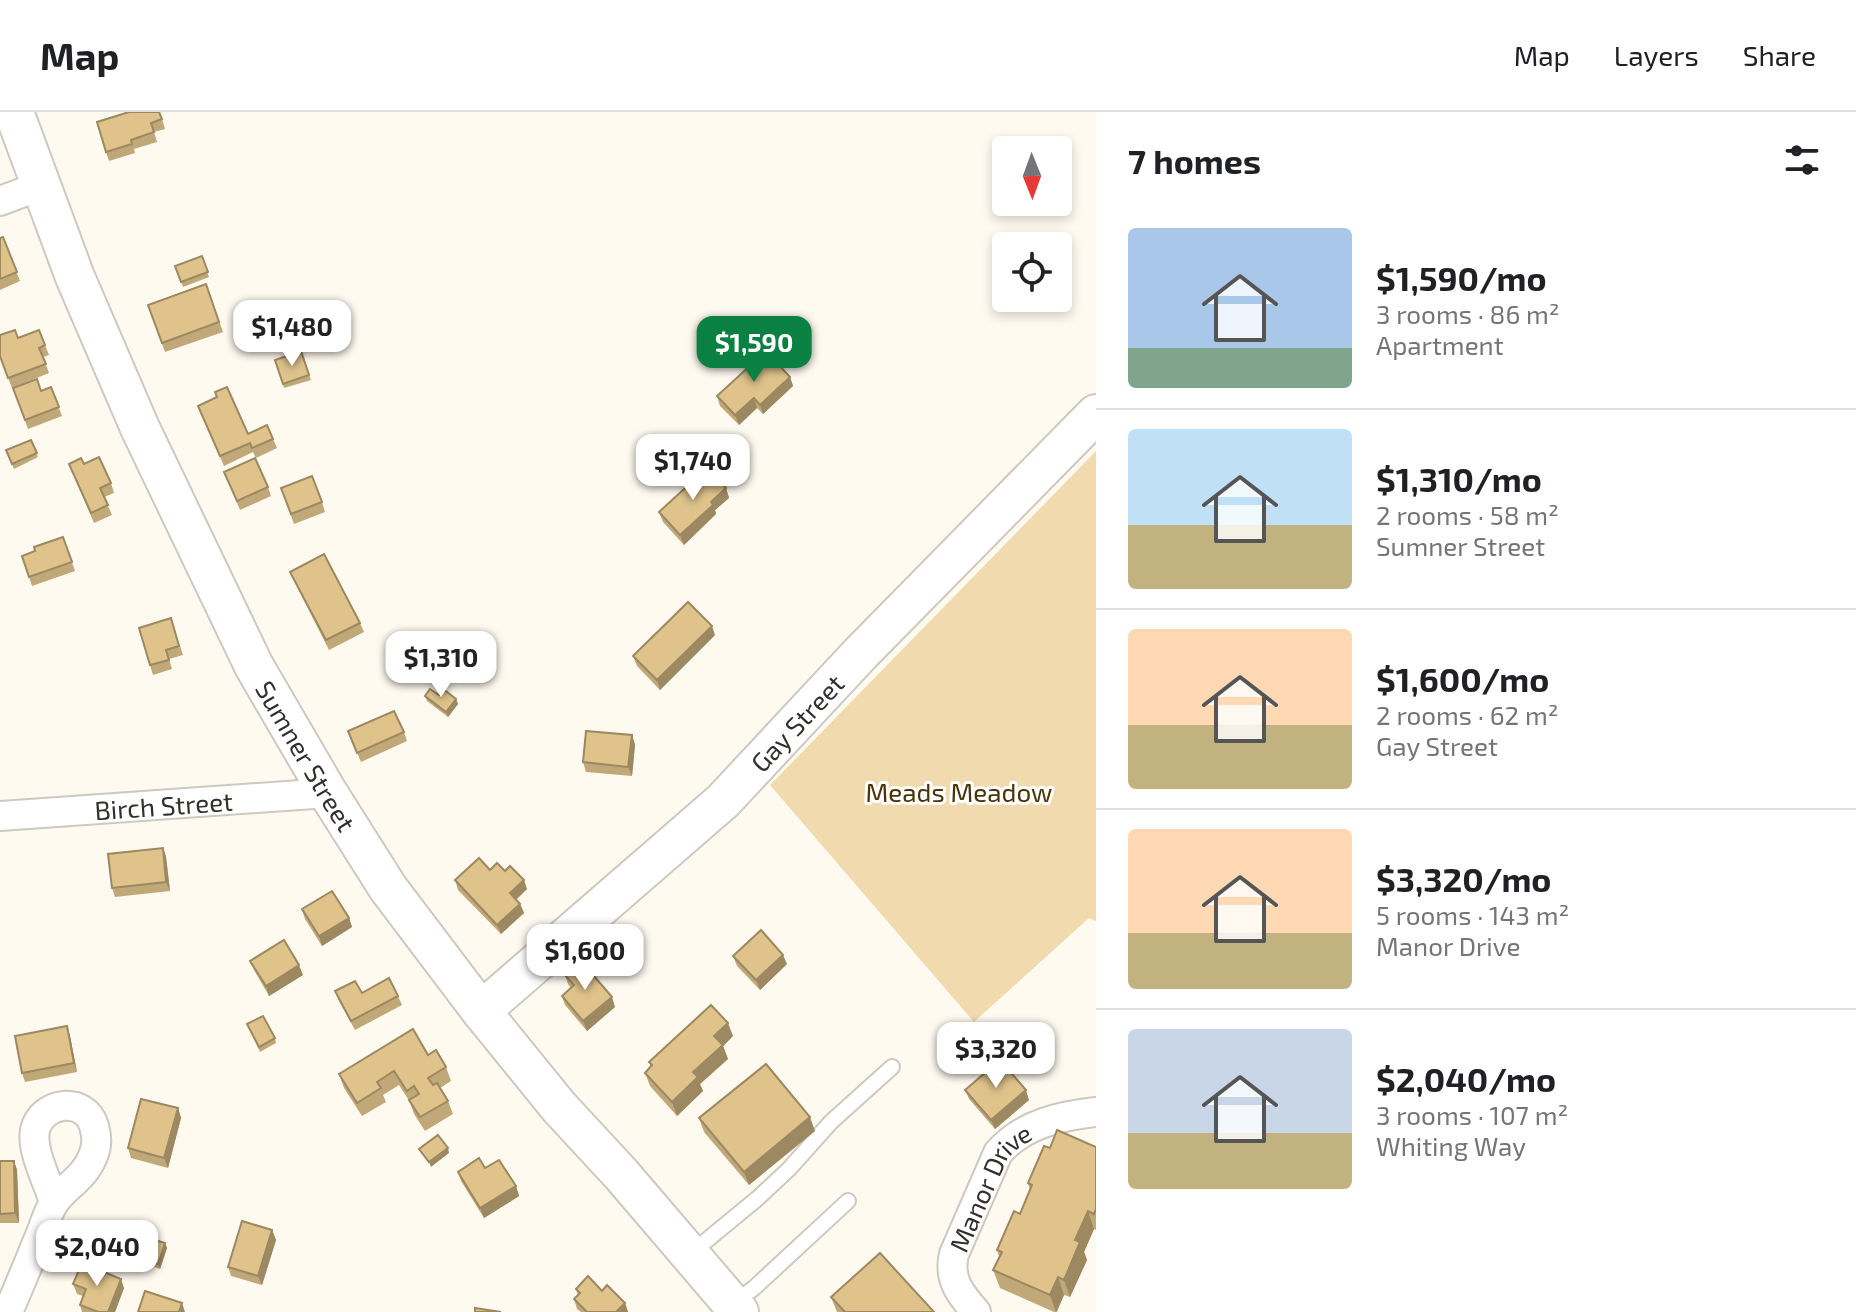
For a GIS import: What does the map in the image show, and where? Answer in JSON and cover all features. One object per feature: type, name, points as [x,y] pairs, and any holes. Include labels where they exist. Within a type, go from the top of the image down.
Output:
[{"type":"main road","name":"Sumner Street","points":[[14,112],[105,350],[200,557],[254,666],[328,793],[388,888],[481,1011],[559,1107],[736,1308]]},
{"type":"main road","name":"Gay Street","points":[[481,1011],[723,801],[860,654],[1096,414]]},
{"type":"street","points":[[0,201],[40,186]]},
{"type":"street","name":"Birch Street","points":[[0,816],[328,793]]},
{"type":"street","name":"Manor Drive","points":[[976,1312],[955,1285],[951,1268],[954,1254],[998,1153],[1007,1143],[1037,1126],[1062,1116],[1096,1112]]},
{"type":"street","points":[[8,1312],[54,1202]]},
{"type":"lane","points":[[690,1254],[758,1198],[831,1122],[892,1067]]},
{"type":"lane","points":[[736,1308],[848,1201]]},
{"type":"green space","name":"Meads Meadow","points":[[1096,451],[1096,921],[1089,918],[974,1022],[770,785]]},
{"type":"building","points":[[129,112],[159,112],[162,119],[151,123],[154,132],[131,140],[132,144],[106,152],[97,122]]},
{"type":"building","points":[[3,237],[17,272],[0,279],[0,238]]},
{"type":"building","points":[[202,256],[208,272],[181,282],[175,266]]},
{"type":"building","points":[[206,284],[219,322],[162,343],[148,305]]},
{"type":"building","points":[[15,330],[18,338],[39,330],[45,345],[39,348],[46,364],[8,378],[0,356],[0,335]]},
{"type":"building","points":[[301,351],[309,375],[283,384],[275,360]]},
{"type":"building","points":[[766,351],[790,377],[760,405],[754,398],[735,415],[717,396]]},
{"type":"building","points":[[37,379],[41,391],[51,387],[59,407],[25,420],[13,388]]},
{"type":"building","points":[[227,387],[248,434],[267,425],[273,439],[252,448],[250,443],[220,456],[198,406],[217,397],[215,392]]},
{"type":"building","points":[[31,440],[37,453],[12,464],[6,450]]},
{"type":"building","points":[[99,457],[111,483],[100,488],[108,505],[91,513],[69,464],[81,458],[84,464]]},
{"type":"building","points":[[255,458],[268,487],[237,501],[224,472]]},
{"type":"building","points":[[707,468],[726,488],[711,502],[713,505],[680,535],[659,512]]},
{"type":"building","points":[[312,476],[322,502],[291,514],[281,488]]},
{"type":"building","points":[[63,537],[72,562],[29,577],[22,556],[35,551],[34,547]]},
{"type":"building","points":[[324,554],[360,623],[326,640],[290,572]]},
{"type":"building","points":[[688,602],[712,626],[657,680],[633,656]]},
{"type":"building","points":[[171,618],[179,646],[166,650],[169,660],[150,665],[139,628]]},
{"type":"building","points":[[430,689],[439,695],[443,689],[456,699],[446,712],[425,696]]},
{"type":"building","points":[[394,711],[404,732],[357,753],[348,731]]},
{"type":"building","points":[[586,731],[632,735],[628,767],[583,762]]},
{"type":"building","points":[[163,848],[166,882],[112,888],[108,854]]},
{"type":"building","points":[[479,858],[490,870],[497,863],[505,871],[510,866],[524,880],[510,893],[520,904],[497,925],[455,880]]},
{"type":"building","points":[[332,891],[349,918],[319,936],[302,909]]},
{"type":"building","points":[[761,930],[783,955],[756,980],[733,956]]},
{"type":"building","points":[[284,940],[299,965],[266,986],[250,961]]},
{"type":"building","points":[[581,961],[612,997],[583,1021],[562,996],[574,985],[565,975]]},
{"type":"building","points":[[389,978],[398,996],[351,1021],[335,991],[355,981],[362,993]]},
{"type":"building","points":[[711,1005],[728,1023],[714,1036],[723,1045],[693,1072],[698,1077],[672,1102],[645,1073],[652,1065],[649,1062]]},
{"type":"building","points":[[263,1016],[275,1038],[259,1047],[247,1024]]},
{"type":"building","points":[[67,1026],[74,1063],[22,1073],[15,1036]]},
{"type":"building","points":[[413,1029],[428,1055],[436,1050],[446,1067],[428,1078],[433,1085],[437,1083],[448,1101],[420,1117],[409,1100],[419,1094],[414,1086],[407,1091],[394,1071],[377,1082],[381,1088],[357,1103],[339,1074]]},
{"type":"building","points":[[1000,1060],[1026,1090],[991,1120],[965,1090]]},
{"type":"building","points":[[766,1064],[810,1117],[744,1172],[699,1118]]},
{"type":"building","points":[[141,1099],[178,1108],[164,1158],[128,1148]]},
{"type":"building","points":[[1057,1130],[1096,1147],[1096,1209],[1094,1214],[1088,1211],[1075,1240],[1080,1242],[1064,1280],[1058,1277],[1050,1295],[993,1270],[1002,1252],[997,1250],[1014,1211],[1020,1214],[1032,1185],[1028,1183],[1044,1146],[1050,1148]]},
{"type":"building","points":[[438,1135],[448,1148],[429,1162],[419,1149]]},
{"type":"building","points":[[479,1158],[485,1168],[499,1160],[516,1186],[480,1208],[458,1172]]},
{"type":"building","points":[[0,1161],[14,1161],[15,1213],[0,1214]]},
{"type":"building","points":[[242,1221],[272,1230],[258,1276],[228,1267]]},
{"type":"building","points":[[134,1227],[152,1232],[151,1239],[165,1243],[158,1264],[139,1258],[142,1253],[127,1248]]},
{"type":"building","points":[[880,1253],[934,1312],[845,1312],[831,1297]]},
{"type":"building","points":[[82,1263],[121,1279],[108,1312],[98,1312],[80,1305],[86,1289],[73,1284]]},
{"type":"building","points":[[588,1276],[602,1291],[607,1285],[625,1303],[616,1312],[587,1312],[574,1299],[580,1293],[576,1289]]},
{"type":"building","points":[[145,1291],[182,1303],[179,1312],[138,1312]]},
{"type":"building","points":[[475,1308],[501,1312],[475,1312]]}]
